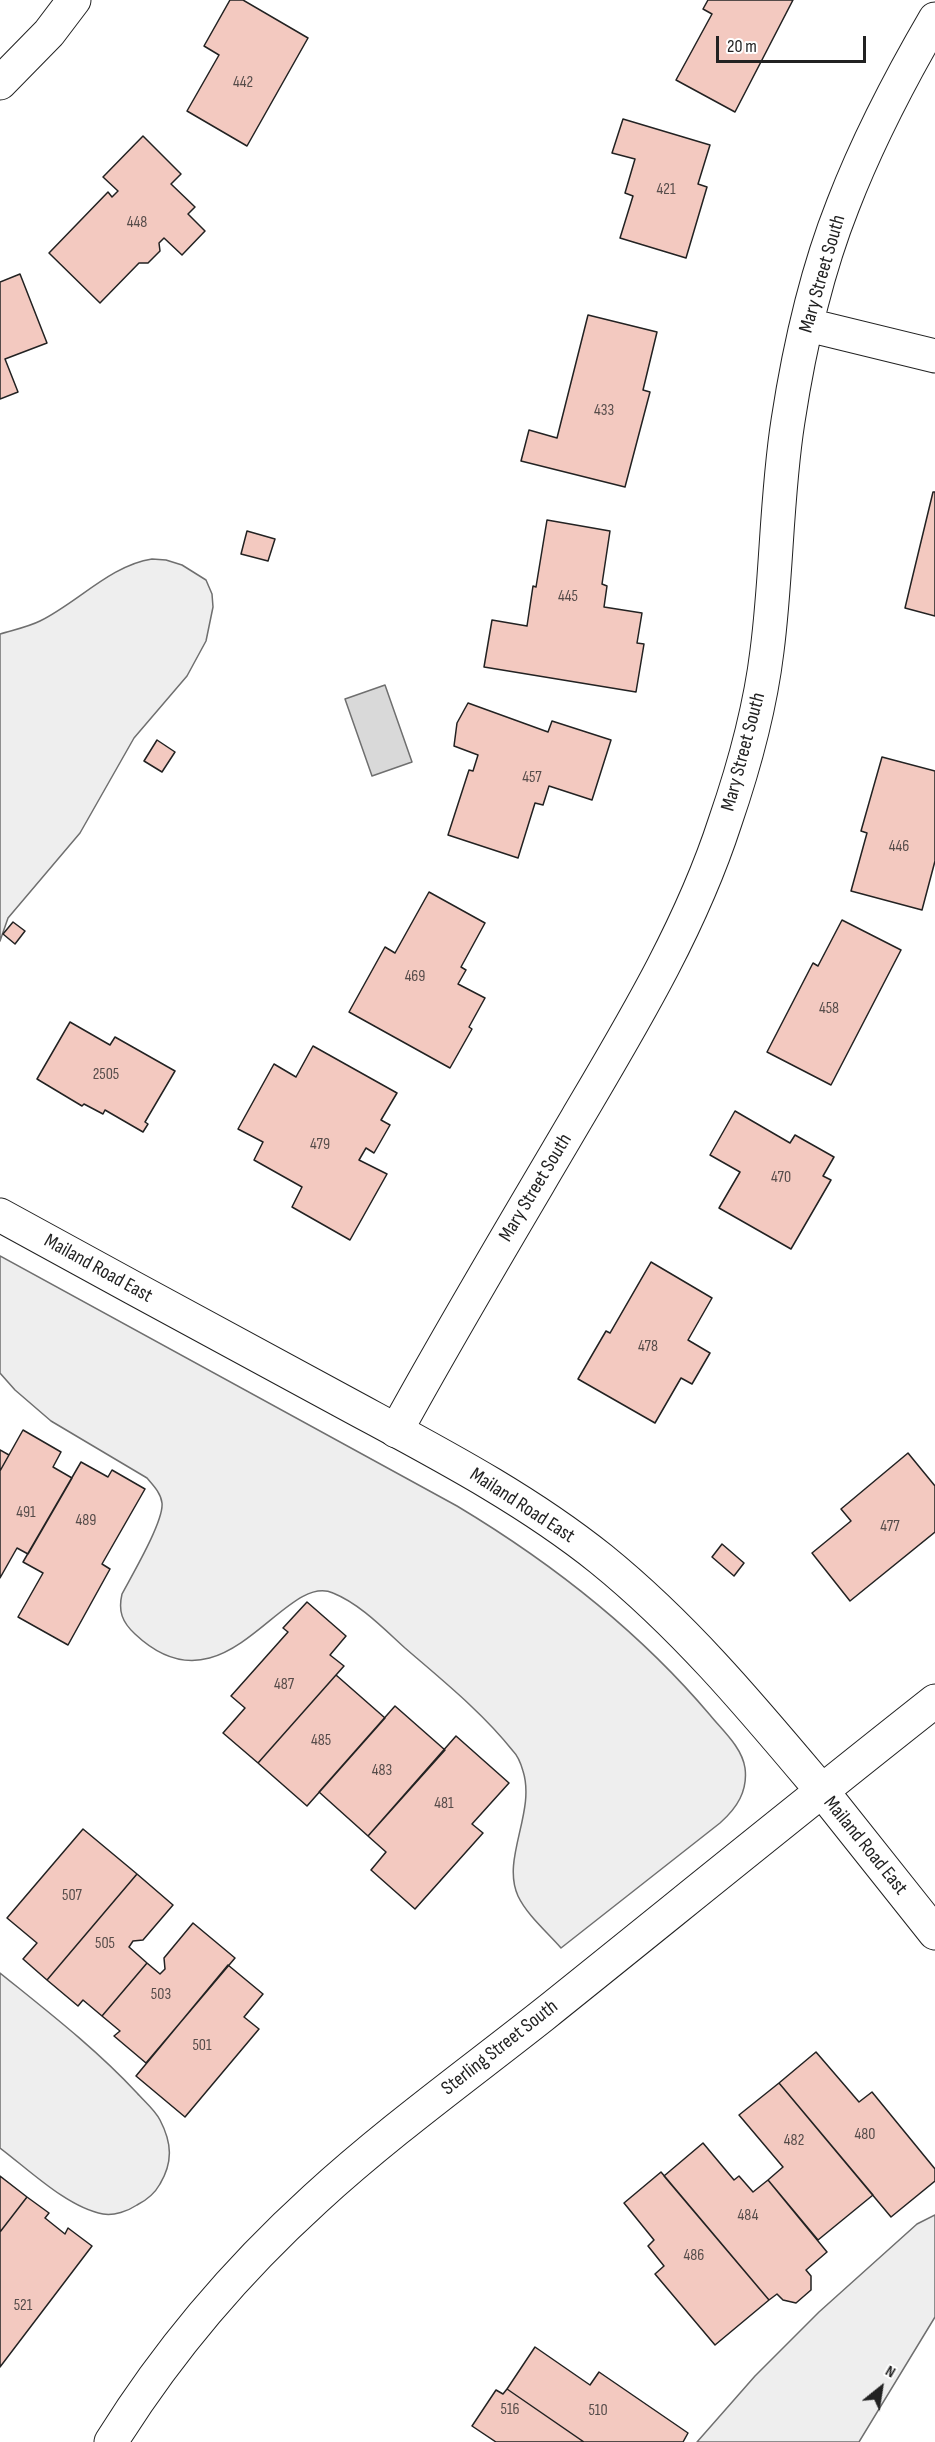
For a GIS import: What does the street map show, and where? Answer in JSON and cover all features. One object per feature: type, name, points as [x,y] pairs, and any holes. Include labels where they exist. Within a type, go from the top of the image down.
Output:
[{"type":"street","points":[[0,83],[49,33],[74,0]]},
{"type":"street","name":"Mary Street South","points":[[396,1431],[451,1332],[650,991],[684,924],[714,855],[744,758],[763,677],[772,609],[785,444],[808,325],[833,231],[861,161],[890,100],[935,19]]},
{"type":"street","points":[[808,325],[935,356]]},
{"type":"street","name":"Mailand Road East","points":[[0,1215],[514,1497],[578,1542],[661,1611],[726,1678],[822,1791],[935,1933]]},
{"type":"street","name":"Sterling Street South","points":[[111,2442],[152,2380],[194,2326],[243,2271],[312,2202],[415,2115],[935,1701]]},
{"type":"shaded area","points":[[152,559],[182,565],[206,580],[212,594],[213,607],[206,641],[187,676],[134,738],[80,833],[8,918],[0,941],[0,634],[40,621],[122,569]]},
{"type":"shaded area","points":[[385,685],[412,762],[372,776],[345,699]]},
{"type":"shaded area","points":[[0,1256],[457,1506],[560,1575],[653,1654],[736,1746],[745,1768],[745,1784],[740,1799],[732,1811],[720,1823],[561,1948],[527,1910],[518,1896],[514,1882],[513,1867],[523,1819],[526,1787],[518,1758],[475,1710],[362,1610],[333,1593],[314,1592],[294,1602],[224,1653],[197,1660],[167,1656],[135,1634],[122,1616],[122,1594],[158,1522],[162,1503],[160,1496],[147,1478],[51,1421],[15,1390],[0,1373]]},
{"type":"shaded area","points":[[0,1973],[70,2030],[121,2076],[158,2116],[169,2145],[169,2160],[158,2187],[141,2203],[125,2211],[112,2214],[90,2210],[62,2196],[0,2148]]},
{"type":"shaded area","points":[[935,2215],[935,2317],[859,2442],[697,2442],[755,2376],[819,2312],[917,2224]]},
{"type":"building","points":[[230,0],[243,0],[308,38],[247,146],[187,111],[219,55],[204,46]]},
{"type":"building","points":[[708,0],[793,0],[735,112],[676,80],[712,14],[703,9]]},
{"type":"building","points":[[623,119],[710,145],[698,184],[707,187],[686,258],[620,238],[633,196],[625,193],[635,159],[612,153]]},
{"type":"building","points":[[143,136],[181,174],[171,184],[195,207],[188,214],[205,231],[182,255],[164,238],[159,243],[160,251],[148,263],[139,263],[100,303],[49,253],[108,192],[112,197],[118,191],[103,177]]},
{"type":"building","points":[[20,274],[47,343],[5,359],[18,392],[0,399],[0,282]]},
{"type":"building","points":[[588,315],[657,332],[643,390],[650,392],[625,487],[521,461],[529,430],[557,438]]},
{"type":"building","points":[[933,492],[935,492],[935,616],[905,608]]},
{"type":"building","points":[[547,520],[610,531],[602,584],[607,586],[604,607],[642,613],[637,643],[644,644],[636,692],[484,667],[492,620],[527,626]]},
{"type":"building","points":[[247,531],[275,539],[268,561],[241,554]]},
{"type":"building","points":[[468,703],[548,732],[552,721],[611,740],[592,800],[549,786],[543,805],[535,803],[518,858],[448,835],[469,770],[473,771],[478,755],[454,746],[457,723]]},
{"type":"building","points":[[157,740],[175,752],[162,772],[144,761]]},
{"type":"building","points":[[882,757],[935,771],[935,861],[922,910],[851,891],[867,833],[861,831]]},
{"type":"building","points":[[429,892],[485,923],[461,967],[466,970],[458,984],[485,998],[469,1027],[472,1029],[450,1068],[349,1012],[385,947],[395,953]]},
{"type":"building","points":[[842,920],[901,950],[831,1085],[767,1052],[813,963],[818,966]]},
{"type":"building","points":[[13,922],[25,931],[15,944],[3,934]]},
{"type":"building","points":[[70,1022],[110,1045],[115,1037],[175,1071],[145,1122],[148,1124],[143,1132],[105,1110],[103,1114],[84,1104],[82,1106],[37,1079]]},
{"type":"building","points":[[313,1046],[397,1093],[381,1120],[390,1125],[374,1153],[366,1148],[359,1160],[387,1174],[350,1240],[292,1207],[302,1187],[254,1160],[263,1142],[238,1129],[274,1064],[296,1077]]},
{"type":"building","points":[[735,1111],[790,1143],[795,1135],[834,1157],[823,1176],[831,1180],[791,1249],[719,1208],[740,1172],[710,1155]]},
{"type":"building","points":[[651,1262],[712,1298],[688,1340],[710,1353],[692,1384],[681,1378],[655,1423],[578,1379],[606,1331],[610,1333]]},
{"type":"building","points":[[23,1430],[61,1452],[53,1467],[72,1478],[28,1554],[17,1548],[0,1578],[0,1471]]},
{"type":"building","points":[[0,1450],[9,1455],[0,1471]]},
{"type":"building","points":[[908,1453],[935,1486],[935,1532],[850,1601],[812,1553],[851,1521],[841,1509]]},
{"type":"building","points":[[81,1462],[108,1477],[112,1470],[145,1489],[102,1564],[110,1569],[68,1645],[18,1617],[43,1573],[23,1562]]},
{"type":"building","points":[[722,1544],[744,1563],[734,1576],[712,1557]]},
{"type":"building","points":[[307,1602],[346,1636],[330,1655],[344,1666],[258,1763],[223,1733],[245,1708],[231,1696],[288,1632],[283,1628]]},
{"type":"building","points":[[336,1675],[385,1718],[307,1806],[258,1763]]},
{"type":"building","points":[[395,1706],[445,1750],[368,1836],[319,1792]]},
{"type":"building","points":[[456,1736],[509,1783],[472,1824],[483,1833],[415,1909],[371,1870],[386,1852],[368,1836]]},
{"type":"building","points":[[83,1829],[137,1874],[47,1980],[23,1959],[37,1943],[7,1918]]},
{"type":"building","points":[[137,1874],[173,1905],[143,1940],[133,1941],[129,1947],[147,1963],[102,2016],[83,2000],[78,2006],[47,1980]]},
{"type":"building","points":[[193,1923],[235,1958],[146,2063],[114,2036],[120,2031],[102,2016],[147,1963],[160,1974],[165,1969],[164,1958]]},
{"type":"building","points":[[228,1965],[263,1994],[244,2017],[259,2029],[185,2117],[136,2076]]},
{"type":"building","points":[[816,2052],[859,2102],[872,2092],[935,2169],[935,2181],[891,2217],[779,2083]]},
{"type":"building","points":[[779,2083],[873,2195],[818,2240],[768,2180],[783,2167],[739,2115]]},
{"type":"building","points":[[703,2143],[734,2180],[739,2176],[753,2192],[768,2180],[827,2252],[806,2270],[811,2276],[811,2290],[796,2303],[783,2300],[777,2294],[769,2300],[664,2176]]},
{"type":"building","points":[[661,2172],[769,2300],[715,2345],[655,2274],[664,2266],[648,2246],[654,2240],[624,2203]]},
{"type":"building","points":[[0,2176],[27,2197],[0,2232]]},
{"type":"building","points":[[27,2197],[49,2213],[45,2218],[65,2234],[68,2228],[92,2246],[0,2367],[0,2232]]},
{"type":"building","points":[[535,2347],[590,2385],[599,2372],[688,2433],[683,2442],[584,2442],[507,2389]]},
{"type":"building","points":[[507,2389],[584,2442],[496,2442],[472,2426],[496,2390],[503,2394]]}]
